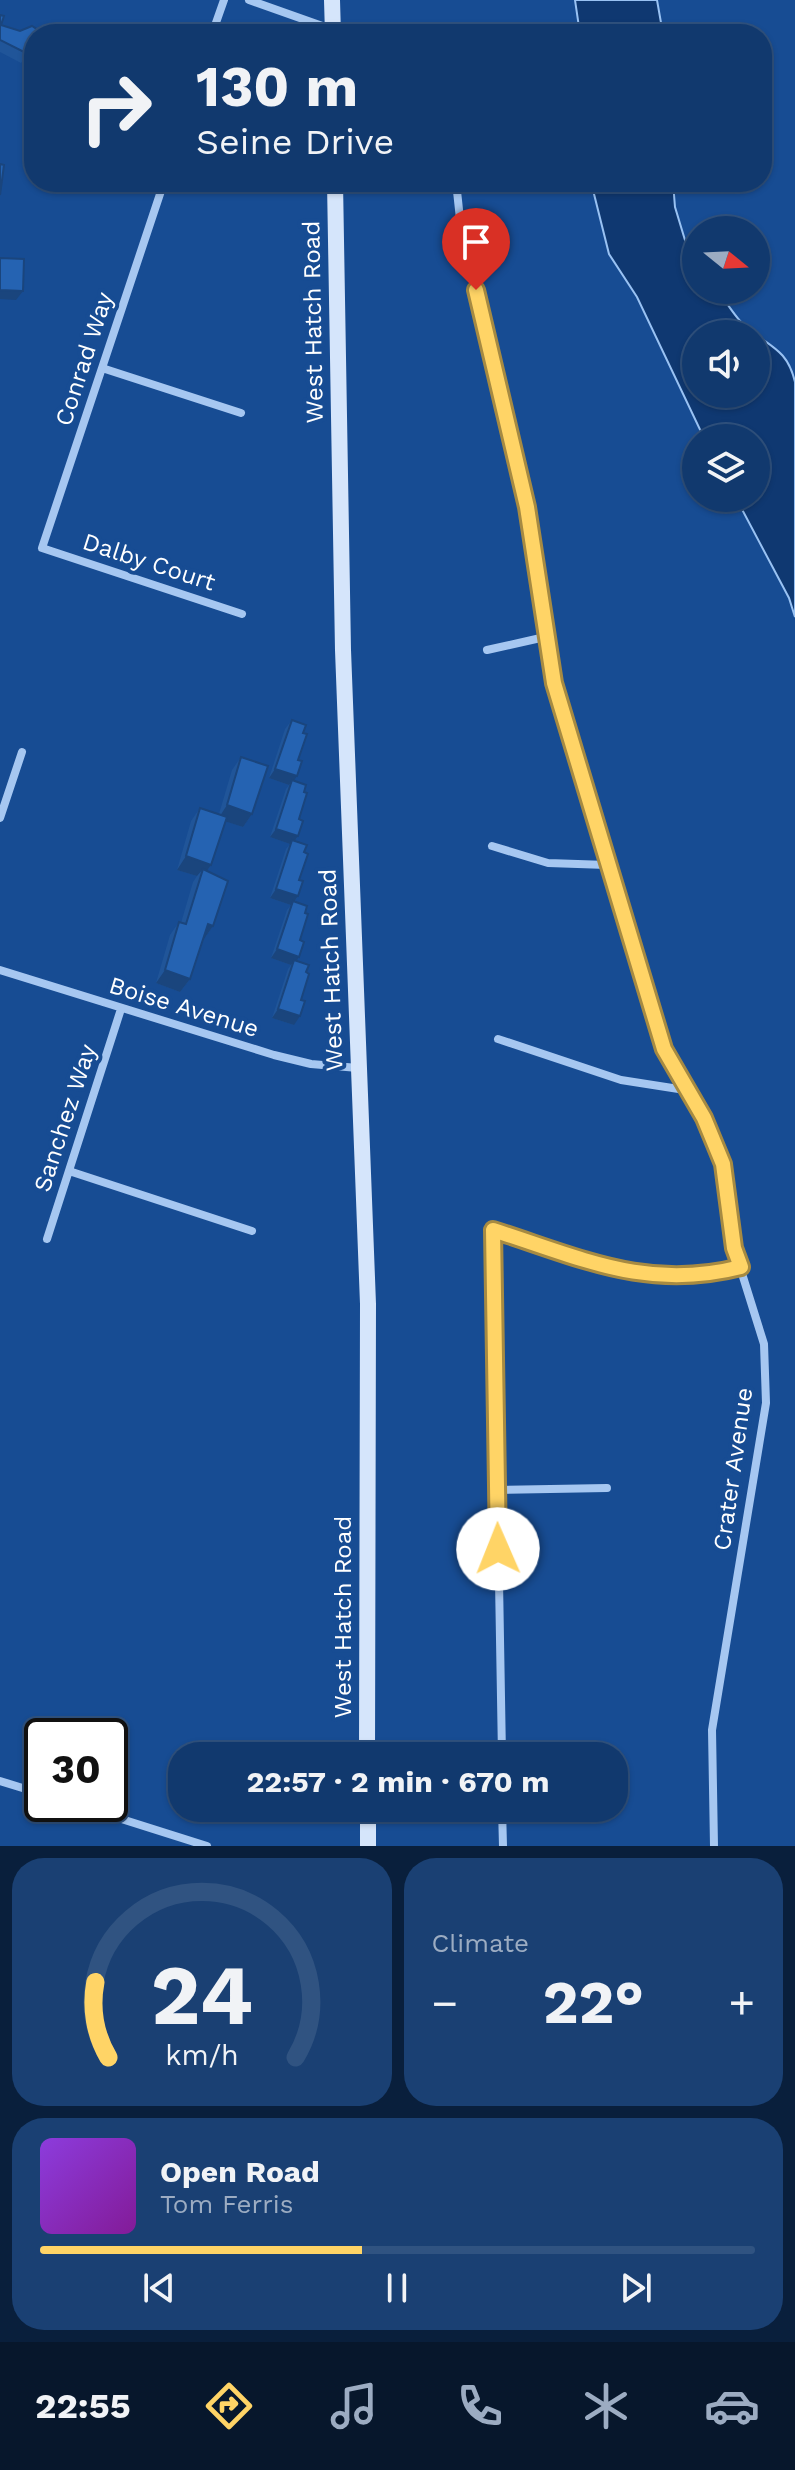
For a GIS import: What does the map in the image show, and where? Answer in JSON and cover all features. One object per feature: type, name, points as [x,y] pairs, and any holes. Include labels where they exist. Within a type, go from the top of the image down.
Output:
[{"type":"main road","points":[[332,0],[336,24]]},
{"type":"main road","name":"West Hatch Road","points":[[335,192],[343,650],[368,1304],[367,1742]]},
{"type":"main road","points":[[368,1822],[368,1846]]},
{"type":"street","points":[[216,24],[224,0]]},
{"type":"street","points":[[249,0],[315,24]]},
{"type":"street","name":"Conrad Way","points":[[42,548],[161,192]]},
{"type":"street","name":"Crater Avenue","points":[[457,192],[458,212],[527,507],[545,637],[607,865],[664,1049],[704,1118],[723,1164],[734,1248],[764,1344],[766,1403],[712,1730],[714,1846]]},
{"type":"street","points":[[102,368],[241,413]]},
{"type":"street","name":"Dalby Court","points":[[42,548],[242,614]]},
{"type":"street","points":[[487,650],[545,637]]},
{"type":"street","points":[[0,818],[22,752]]},
{"type":"street","points":[[492,846],[548,863],[607,865]]},
{"type":"street","name":"Boise Avenue","points":[[0,970],[274,1055],[311,1064],[358,1068]]},
{"type":"street","name":"Sanchez Way","points":[[47,1239],[121,1009]]},
{"type":"street","points":[[498,1039],[621,1080],[685,1090]]},
{"type":"street","points":[[69,1171],[252,1231]]},
{"type":"street","points":[[502,1742],[493,1230],[635,1274],[685,1278],[741,1267]]},
{"type":"street","points":[[497,1490],[607,1488]]},
{"type":"street","points":[[0,1781],[24,1788]]},
{"type":"street","points":[[128,1821],[207,1846]]},
{"type":"street","points":[[502,1822],[503,1846]]},
{"type":"water","points":[[575,0],[657,0],[661,24],[579,24]]},
{"type":"water","points":[[594,192],[674,192],[682,230],[682,304],[728,304],[740,320],[682,320],[682,392],[637,297],[609,254]]},
{"type":"water","points":[[770,345],[782,355],[795,382],[795,617],[789,598],[743,512],[770,512],[770,424],[697,424],[690,408],[770,408]]},
{"type":"building","points":[[0,15],[4,16],[1,25],[24,29],[24,52],[0,40]]},
{"type":"building","points":[[0,164],[4,165],[0,195]]},
{"type":"building","points":[[0,258],[24,259],[23,291],[0,290]]},
{"type":"building","points":[[292,720],[306,725],[303,733],[307,734],[298,760],[302,761],[297,776],[275,769]]},
{"type":"building","points":[[241,757],[268,766],[252,814],[227,805]]},
{"type":"building","points":[[292,780],[306,785],[304,792],[307,793],[299,819],[303,821],[298,836],[276,829]]},
{"type":"building","points":[[200,808],[227,817],[211,865],[186,856]]},
{"type":"building","points":[[292,840],[307,845],[304,852],[308,854],[299,880],[303,881],[298,896],[276,889]]},
{"type":"building","points":[[203,869],[228,881],[213,926],[208,924],[190,979],[165,970],[179,922],[186,924]]},
{"type":"building","points":[[293,901],[307,906],[305,913],[308,914],[300,940],[304,942],[299,957],[277,949]]},
{"type":"building","points":[[294,960],[309,965],[300,1016],[278,1009]]},
{"type":"route","points":[[476,290],[527,507],[554,683],[664,1049],[674,1072],[704,1118],[723,1164],[729,1190],[734,1248],[741,1267],[685,1278],[635,1274],[493,1230],[498,1549]]}]
